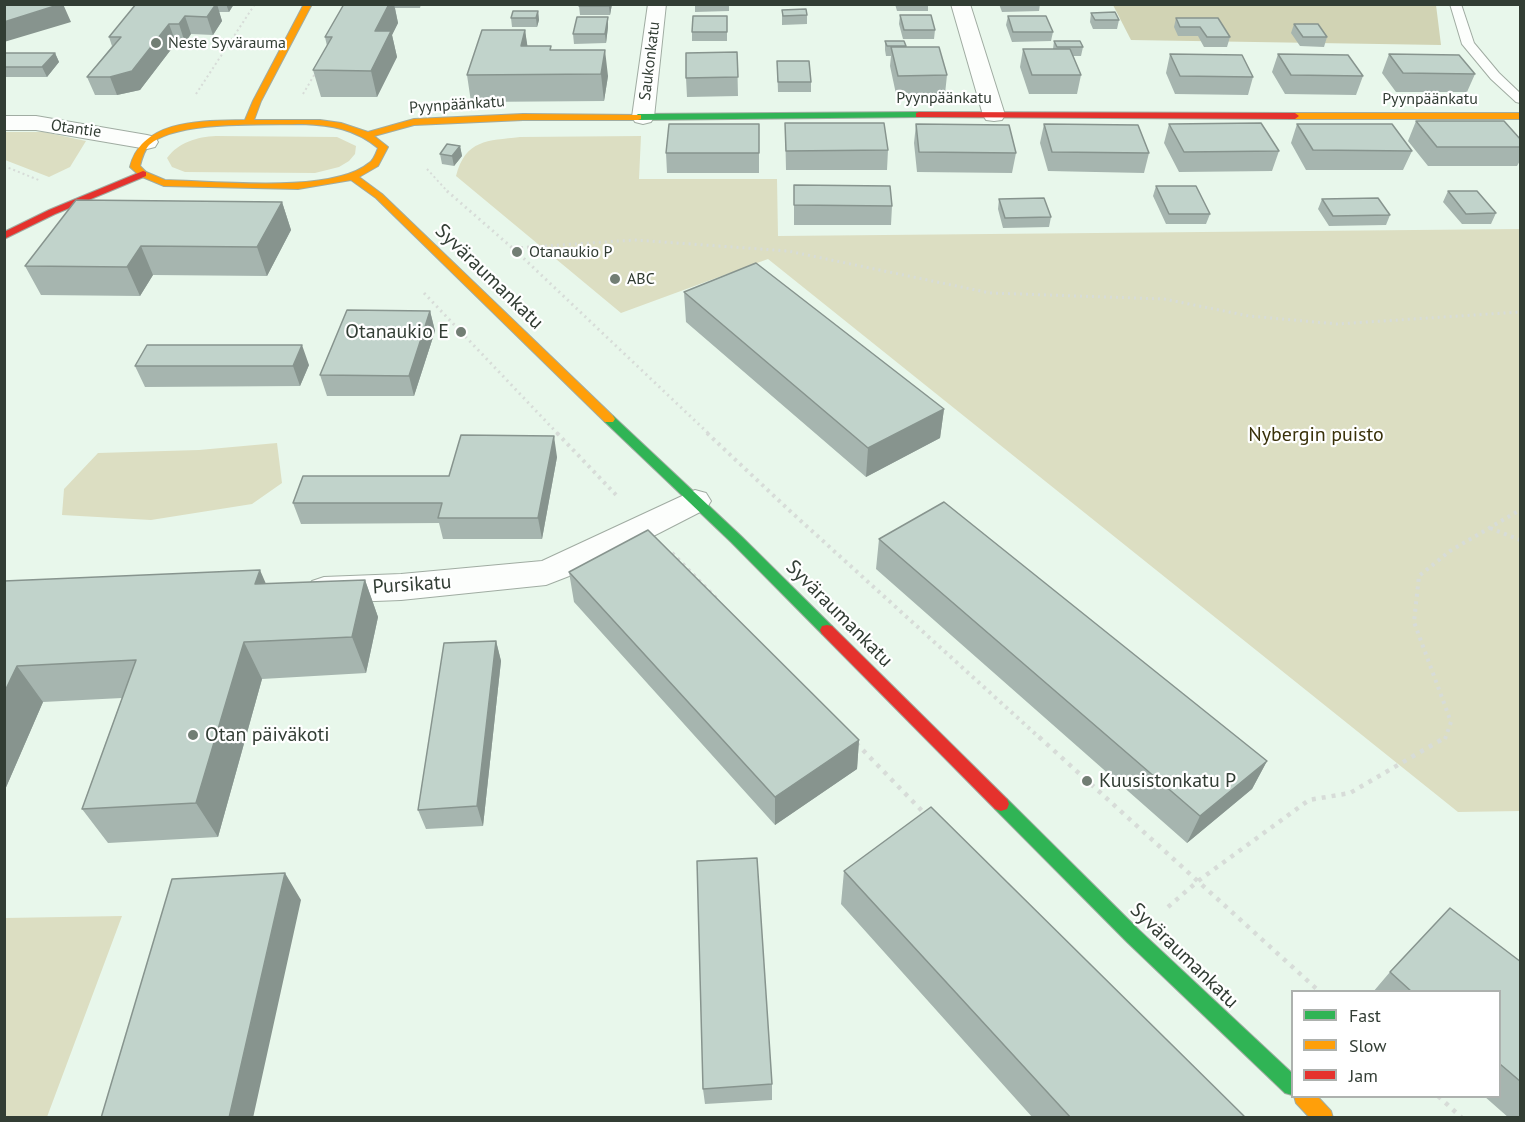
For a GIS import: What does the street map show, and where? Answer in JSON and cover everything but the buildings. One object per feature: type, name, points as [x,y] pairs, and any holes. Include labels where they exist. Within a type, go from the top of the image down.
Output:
[{"type":"main road","points":[[249,123],[257,101],[308,4]]},
{"type":"main road","name":"Pyynpäänkatu","points":[[370,134],[414,122],[523,117],[1521,116]]},
{"type":"main road","points":[[328,124],[370,134],[383,147],[375,164],[353,177],[298,186],[164,183],[143,174],[135,167],[138,150],[147,142],[175,130],[200,125],[328,124]]},
{"type":"main road","points":[[4,236],[52,212],[143,174]]},
{"type":"main road","name":"Syväraumankatu","points":[[353,177],[379,196],[510,325],[745,547],[1133,936],[1291,1084]]},
{"type":"main road","points":[[1305,1098],[1324,1118]]},
{"type":"street","name":"Saukonkatu","points":[[643,117],[657,4]]},
{"type":"street","points":[[960,4],[994,115]]},
{"type":"street","name":"Otantie","points":[[4,123],[36,123],[147,142]]},
{"type":"street","name":"Pursikatu","points":[[296,592],[401,587],[546,573],[583,558],[695,501]]},
{"type":"lane","points":[[1455,4],[1468,44],[1495,76],[1521,99]]},
{"type":"path","points":[[195,96],[255,4]]},
{"type":"path","points":[[303,95],[320,65]]},
{"type":"path","points":[[4,166],[48,183]]},
{"type":"path","points":[[427,169],[441,186],[513,248],[790,512],[1318,990]]},
{"type":"path","points":[[513,248],[635,240],[788,252],[990,292],[1164,299],[1249,316],[1338,324],[1521,312]]},
{"type":"path","points":[[420,289],[719,602]]},
{"type":"path","points":[[1133,936],[1198,882],[1309,800],[1350,794],[1446,738],[1451,722],[1414,622],[1419,576],[1450,551],[1521,510]]},
{"type":"path","points":[[1490,528],[1521,540]]},
{"type":"path","points":[[853,739],[928,816]]},
{"type":"path","points":[[1440,1098],[1462,1118]]},
{"type":"green space","points":[[1113,5],[1436,5],[1441,45],[1131,40]]},
{"type":"green space","points":[[4,132],[44,132],[86,141],[70,167],[49,177],[5,160]]},
{"type":"green space","points":[[216,136],[337,137],[356,146],[355,154],[349,161],[339,167],[315,173],[185,172],[172,167],[167,158],[177,148],[195,139]]},
{"type":"green space","name":"Nybergin puisto","points":[[641,136],[639,179],[777,179],[778,236],[1520,229],[1520,811],[1458,812],[768,259],[621,313],[456,176],[460,164],[472,148],[488,141],[520,137]]},
{"type":"green space","points":[[277,443],[282,483],[252,504],[151,520],[62,515],[64,489],[98,453],[199,450]]},
{"type":"green space","points":[[122,916],[47,1117],[5,1117],[5,918]]},
{"type":"traffic: fast","points":[[638,117],[919,115]]},
{"type":"traffic: fast","points":[[609,419],[736,539],[827,630]]},
{"type":"traffic: fast","points":[[1001,804],[1133,936],[1291,1085]]},
{"type":"traffic: slow","points":[[249,123],[257,101],[308,4]]},
{"type":"traffic: slow","points":[[1295,116],[1520,116]]},
{"type":"traffic: slow","points":[[370,134],[414,122],[523,117],[638,117]]},
{"type":"traffic: slow","points":[[320,122],[337,124],[370,136],[383,147],[375,164],[353,177],[298,186],[164,183],[143,174],[135,167],[139,153],[158,135],[188,127],[249,123],[320,122]]},
{"type":"traffic: slow","points":[[353,177],[379,196],[609,419]]},
{"type":"traffic: slow","points":[[1305,1098],[1324,1118]]},
{"type":"traffic: jam","points":[[919,115],[1295,116]]},
{"type":"traffic: jam","points":[[4,236],[52,212],[143,174]]},
{"type":"traffic: jam","points":[[827,630],[1001,804]]},
{"type":"place","name":"Neste Syvärauma","points":[[156,43]]},
{"type":"place","name":"Otanaukio P","points":[[517,252]]},
{"type":"place","name":"ABC","points":[[615,279]]},
{"type":"place","name":"Otanaukio E","points":[[461,332]]},
{"type":"place","name":"Otan päiväkoti","points":[[193,735]]},
{"type":"place","name":"Kuusistonkatu P","points":[[1087,781]]}]
